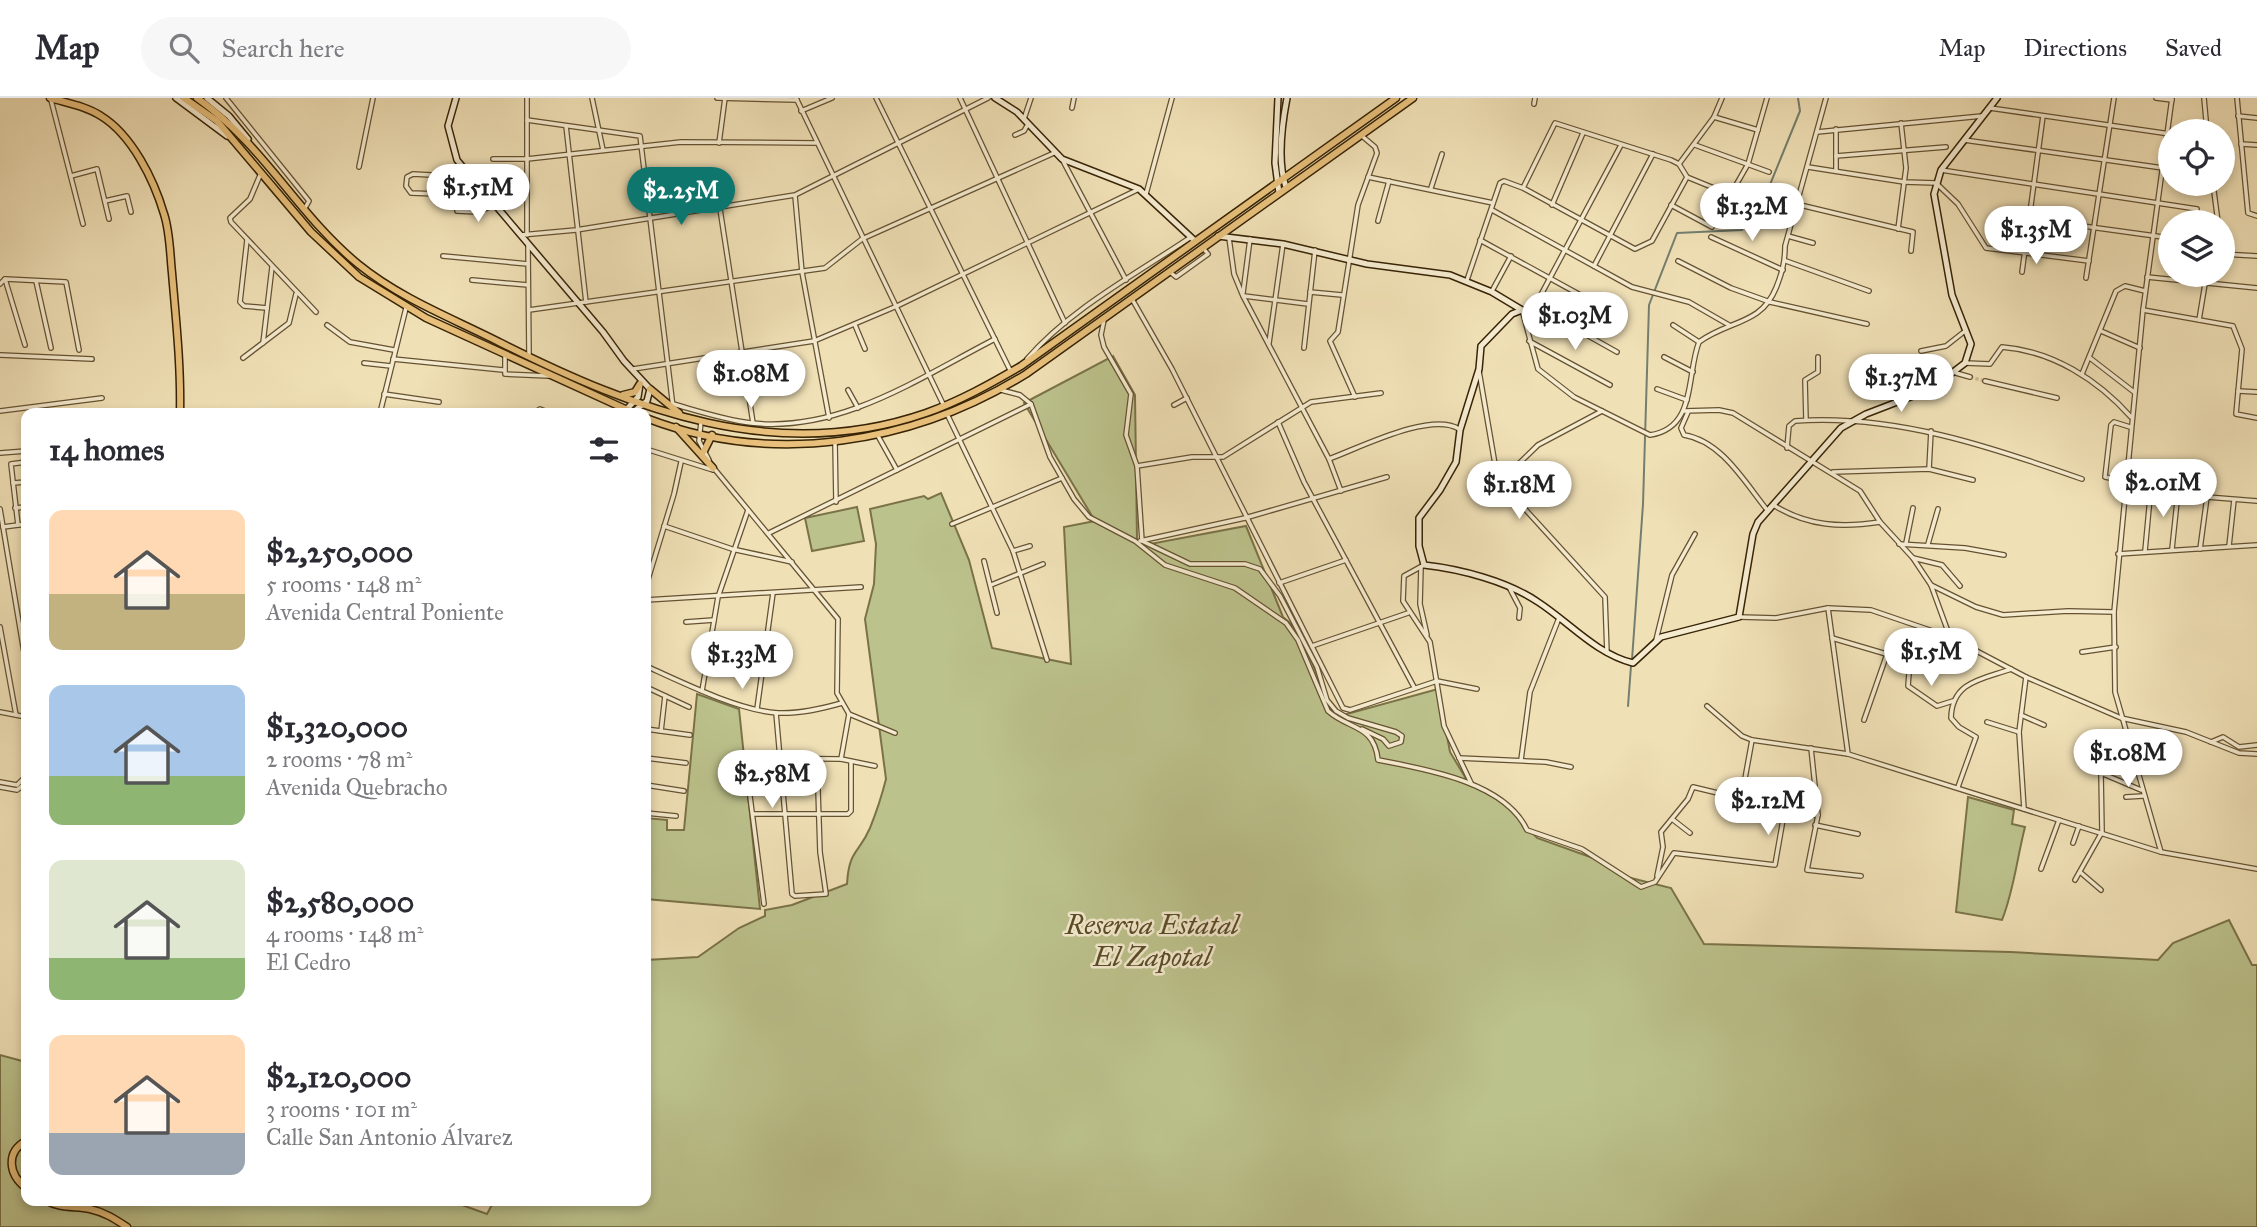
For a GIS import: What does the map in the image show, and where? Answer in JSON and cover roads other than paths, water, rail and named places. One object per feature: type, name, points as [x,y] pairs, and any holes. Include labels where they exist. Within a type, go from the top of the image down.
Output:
[{"type":"main road","points":[[50,98],[92,111],[113,125],[139,160],[158,196],[165,217],[169,244],[181,363],[180,408]]},
{"type":"main road","points":[[184,98],[217,121],[339,261],[406,308],[622,408]]},
{"type":"main road","points":[[197,98],[223,116],[252,144],[298,193],[305,208],[343,251],[381,280],[425,308],[613,395],[690,420],[763,433],[829,432],[875,425],[944,406],[1011,372],[1192,239],[1396,98]]},
{"type":"main road","points":[[651,420],[699,433],[758,443],[835,442],[878,436],[948,416],[1001,390],[1413,98]]},
{"type":"main road","points":[[613,395],[632,394],[640,381]]},
{"type":"main road","points":[[650,388],[690,420]]},
{"type":"main road","points":[[676,427],[714,469]]},
{"type":"main road","points":[[704,451],[712,435]]},
{"type":"main road","points":[[21,1143],[16,1146],[11,1158],[12,1171],[21,1182]]},
{"type":"main road","points":[[60,1206],[90,1209],[110,1216],[127,1227]]},
{"type":"street","points":[[50,98],[83,224]]},
{"type":"street","points":[[176,98],[246,152]]},
{"type":"street","points":[[207,98],[229,116],[252,144]]},
{"type":"street","points":[[226,98],[298,193]]},
{"type":"street","points":[[359,166],[373,98]]},
{"type":"street","points":[[456,98],[450,113],[449,140],[463,169],[640,381],[650,388],[643,405],[638,408]]},
{"type":"street","points":[[527,98],[527,235]]},
{"type":"street","points":[[592,98],[601,130],[603,150]]},
{"type":"street","points":[[718,98],[796,99],[944,406]]},
{"type":"street","points":[[719,143],[724,98]]},
{"type":"street","points":[[801,111],[832,98]]},
{"type":"street","points":[[876,98],[1011,372]]},
{"type":"street","points":[[960,98],[1065,323]]},
{"type":"street","points":[[519,236],[720,209],[794,195],[988,98]]},
{"type":"street","points":[[995,98],[1026,121],[1062,159],[1139,189],[1192,239],[1126,280],[1065,323],[1045,339],[1021,366]]},
{"type":"street","points":[[1014,135],[1024,131],[1031,98]]},
{"type":"street","points":[[1072,107],[1074,98]]},
{"type":"street","points":[[1146,194],[1172,98]]},
{"type":"street","points":[[1278,98],[1276,182],[1279,192]]},
{"type":"street","points":[[1286,187],[1283,178],[1287,98]]},
{"type":"street","points":[[1534,104],[1535,98]]},
{"type":"street","points":[[1679,164],[1714,117],[1722,98]]},
{"type":"street","points":[[1671,204],[1712,227],[1748,164],[1767,99],[1760,98]]},
{"type":"street","points":[[1769,511],[1714,447],[1702,439],[1684,435],[1681,428],[1699,342],[1729,325],[1754,317],[1770,302],[1786,261],[1788,236],[1795,222],[1796,204],[1826,98]]},
{"type":"street","points":[[1739,617],[1749,545],[1758,522],[1775,506],[1810,461],[1851,420],[1931,389],[1956,373],[1965,363],[1971,344],[1948,276],[1936,215],[1936,183],[1941,170],[1997,98]]},
{"type":"street","points":[[2086,278],[2113,98]]},
{"type":"street","points":[[2156,98],[2172,99],[2170,119]]},
{"type":"street","points":[[2204,98],[2206,119]]},
{"type":"street","points":[[2237,98],[2248,213],[2257,216]]},
{"type":"street","points":[[1990,108],[2158,133]]},
{"type":"street","points":[[1817,132],[1985,116]]},
{"type":"street","points":[[2022,272],[2043,116]]},
{"type":"street","points":[[2238,116],[2257,118]]},
{"type":"street","points":[[1714,117],[1758,130]]},
{"type":"street","points":[[527,120],[638,135],[673,407],[753,423],[829,418],[858,408],[995,339]]},
{"type":"street","points":[[1467,280],[1500,183],[1504,181],[1524,188],[1635,249],[1653,242],[1686,177],[1679,164],[1555,123],[1524,188]]},
{"type":"street","points":[[1898,230],[1904,182],[1901,123]]},
{"type":"street","points":[[566,126],[586,302]]},
{"type":"street","points":[[1836,129],[1836,171]]},
{"type":"street","points":[[1552,205],[1583,133]]},
{"type":"street","points":[[1355,397],[1330,341],[1338,332],[1358,205],[1377,153],[1376,147],[1360,135]]},
{"type":"street","points":[[1964,140],[2158,167]]},
{"type":"street","points":[[493,159],[527,159],[681,142],[816,143]]},
{"type":"street","points":[[1694,144],[1769,172]]},
{"type":"street","points":[[2241,144],[2257,145]]},
{"type":"street","points":[[1472,785],[1444,726],[1420,604],[1422,566],[1419,518],[1454,466],[1460,430],[1479,369],[1483,341],[1512,314],[1535,306],[1621,145]]},
{"type":"street","points":[[1836,156],[1946,147]]},
{"type":"street","points":[[529,310],[825,268],[862,239],[1054,153]]},
{"type":"street","points":[[1431,188],[1442,154]]},
{"type":"street","points":[[1594,267],[1653,154]]},
{"type":"street","points":[[1062,159],[1126,280]]},
{"type":"street","points":[[1808,167],[1904,182],[1936,183],[1958,204],[1986,248],[2089,261]]},
{"type":"street","points":[[71,176],[97,169],[109,219]]},
{"type":"street","points":[[463,169],[438,194],[411,193],[406,186],[407,177],[413,174],[449,176],[463,169]]},
{"type":"street","points":[[1941,170],[2197,209]]},
{"type":"street","points":[[262,171],[250,199],[230,220],[296,294],[316,312]]},
{"type":"street","points":[[1368,177],[1493,203]]},
{"type":"street","points":[[1686,177],[1731,195]]},
{"type":"street","points":[[1378,221],[1389,181]]},
{"type":"street","points":[[631,370],[814,341],[897,306],[1139,189]]},
{"type":"street","points":[[2158,194],[2124,481],[2114,612],[2115,692],[2161,852]]},
{"type":"street","points":[[794,195],[802,272],[829,418]]},
{"type":"street","points":[[105,201],[127,196],[131,212]]},
{"type":"street","points":[[1796,204],[1913,232],[1911,251]]},
{"type":"street","points":[[457,211],[478,212],[494,205]]},
{"type":"street","points":[[720,209],[753,423]]},
{"type":"street","points":[[1492,210],[1632,286],[1689,302],[1729,325]]},
{"type":"street","points":[[1995,214],[2158,237]]},
{"type":"street","points":[[1218,236],[1283,244],[1467,280],[1521,310],[1538,369],[1565,391],[1650,435],[1663,433],[1686,412],[1704,410],[1733,413],[1860,491],[1880,522],[1913,558],[1931,585],[1950,637]]},
{"type":"street","points":[[1788,236],[1813,243]]},
{"type":"street","points":[[1711,237],[1783,270]]},
{"type":"street","points":[[1229,238],[1234,274],[1243,295],[1329,459],[1341,491]]},
{"type":"street","points":[[1243,295],[1250,239]]},
{"type":"street","points":[[247,240],[242,304],[267,308]]},
{"type":"street","points":[[1480,240],[1615,314]]},
{"type":"street","points":[[1269,345],[1283,244]]},
{"type":"street","points":[[528,246],[529,357]]},
{"type":"street","points":[[1170,272],[1176,277],[1196,263],[1208,254],[1203,248]]},
{"type":"street","points":[[2235,255],[2256,256],[2257,249]]},
{"type":"street","points":[[1304,348],[1315,250]]},
{"type":"street","points":[[443,256],[528,264]]},
{"type":"street","points":[[1492,292],[1511,256]]},
{"type":"street","points":[[1191,257],[1196,263]]},
{"type":"street","points":[[1678,261],[1731,288],[1770,302],[1867,324]]},
{"type":"street","points":[[1786,261],[1869,291]]},
{"type":"street","points":[[262,343],[272,267]]},
{"type":"street","points":[[2147,277],[2158,279]]},
{"type":"street","points":[[5,279],[25,345]]},
{"type":"street","points":[[0,284],[5,279],[65,282],[79,350]]},
{"type":"street","points":[[471,280],[528,285]]},
{"type":"street","points":[[36,281],[51,348]]},
{"type":"street","points":[[2082,374],[2120,287],[2146,291]]},
{"type":"street","points":[[2199,320],[2205,287]]},
{"type":"street","points":[[2235,287],[2257,288]]},
{"type":"street","points":[[1310,292],[1342,295]]},
{"type":"street","points":[[243,358],[289,323],[296,294]]},
{"type":"street","points":[[1243,295],[1308,304]]},
{"type":"street","points":[[1132,299],[1187,398],[1245,518],[1343,708],[1347,710],[1437,681],[1477,689]]},
{"type":"street","points":[[1535,306],[1617,352]]},
{"type":"street","points":[[381,408],[406,308]]},
{"type":"street","points":[[2143,310],[2227,322],[2237,332],[2242,349],[2236,410],[2239,417],[2257,418]]},
{"type":"street","points":[[1104,318],[1101,335],[1104,347],[1131,394],[1126,435],[1137,466],[1142,541]]},
{"type":"street","points":[[327,325],[350,342],[394,350]]},
{"type":"street","points":[[855,325],[865,348]]},
{"type":"street","points":[[1674,325],[1699,342]]},
{"type":"street","points":[[1921,351],[1954,342],[1966,329]]},
{"type":"street","points":[[2101,331],[2140,348]]},
{"type":"street","points":[[1529,340],[1610,385]]},
{"type":"street","points":[[1965,363],[1990,364],[1999,349],[2007,347],[2060,363],[2082,374],[2113,396],[2132,418]]},
{"type":"street","points":[[503,370],[505,354]]},
{"type":"street","points":[[0,355],[92,359]]},
{"type":"street","points":[[1806,420],[1805,380],[1818,372],[1818,356]]},
{"type":"street","points":[[1664,357],[1693,372]]},
{"type":"street","points":[[2090,358],[2134,392]]},
{"type":"street","points":[[393,359],[503,370],[513,376],[550,375]]},
{"type":"street","points":[[364,363],[391,366]]},
{"type":"street","points":[[1479,369],[1493,458],[1501,481],[1605,597],[1607,654]]},
{"type":"street","points":[[1956,373],[1970,377]]},
{"type":"street","points":[[632,408],[640,381]]},
{"type":"street","points":[[1985,381],[2057,398]]},
{"type":"street","points":[[1894,383],[1931,389]]},
{"type":"street","points":[[1657,389],[1687,400]]},
{"type":"street","points":[[848,390],[858,408]]},
{"type":"street","points":[[1001,390],[1020,394],[1031,404],[1050,457],[1088,517],[1135,541],[1165,565],[1247,595],[1286,623],[1298,640],[1328,711],[1337,719],[1383,739],[1389,746],[1401,742],[1402,736],[1396,732],[1348,718],[1336,711],[1327,699],[1317,667],[1266,575],[1245,564],[1190,564],[1142,541]]},
{"type":"street","points":[[2238,391],[2257,392]]},
{"type":"street","points":[[1137,466],[1227,456],[1311,402],[1381,393]]},
{"type":"street","points":[[384,394],[439,402]]},
{"type":"street","points":[[24,408],[102,398]]},
{"type":"street","points":[[1174,405],[1187,398]]},
{"type":"street","points":[[769,533],[1031,404]]},
{"type":"street","points":[[0,411],[21,408]]},
{"type":"street","points":[[1501,481],[1538,445],[1602,411]]},
{"type":"street","points":[[948,416],[993,504],[1013,551],[1047,660]]},
{"type":"street","points":[[1787,448],[1791,423],[1806,420],[1851,420],[1947,435],[2082,479]]},
{"type":"street","points":[[701,422],[699,433],[704,451],[714,469],[838,620],[837,693],[842,703],[849,714],[895,733]]},
{"type":"street","points":[[1278,422],[1312,498],[1414,687]]},
{"type":"street","points":[[2130,427],[2114,422],[2108,431],[2104,475],[2207,497],[2257,501]]},
{"type":"street","points":[[1329,459],[1426,424],[1446,424],[1460,430]]},
{"type":"street","points":[[1929,469],[1931,431]]},
{"type":"street","points":[[878,436],[897,470]]},
{"type":"street","points":[[835,442],[836,502]]},
{"type":"street","points":[[0,453],[21,451]]},
{"type":"street","points":[[651,451],[681,462],[714,469]]},
{"type":"street","points":[[651,569],[681,462]]},
{"type":"street","points":[[18,525],[11,464],[21,463]]},
{"type":"street","points":[[1828,472],[1929,469],[1973,480]]},
{"type":"street","points":[[1135,541],[1245,518],[1387,477]]},
{"type":"street","points":[[952,524],[993,504],[1062,478]]},
{"type":"street","points":[[13,483],[21,482]]},
{"type":"street","points":[[2145,552],[2151,487]]},
{"type":"street","points":[[2172,550],[2178,492]]},
{"type":"street","points":[[2200,549],[2207,497]]},
{"type":"street","points":[[2229,547],[2234,500]]},
{"type":"street","points":[[1775,506],[1802,521],[1880,522]]},
{"type":"street","points":[[15,508],[21,507]]},
{"type":"street","points":[[1906,543],[1913,508]]},
{"type":"street","points":[[0,509],[21,634]]},
{"type":"street","points":[[702,691],[718,597],[732,549],[749,509]]},
{"type":"street","points":[[1928,544],[1938,509]]},
{"type":"street","points":[[3,527],[21,525]]},
{"type":"street","points":[[664,526],[732,549],[792,562]]},
{"type":"street","points":[[1656,640],[1672,575],[1695,534]]},
{"type":"street","points":[[2118,554],[2257,543]]},
{"type":"street","points":[[1899,544],[1928,544],[2004,555]]},
{"type":"street","points":[[1013,551],[1030,545]]},
{"type":"street","points":[[1913,558],[1941,565],[1960,586]]},
{"type":"street","points":[[1279,583],[1346,560]]},
{"type":"street","points":[[984,561],[997,613]]},
{"type":"street","points":[[991,585],[1043,564]]},
{"type":"street","points":[[1427,637],[1408,613],[1403,601],[1402,580],[1409,572],[1422,566],[1440,566],[1534,599],[1607,654],[1633,663],[1656,640],[1739,617],[1776,618],[1828,608],[1871,610],[1950,637],[2026,677],[2121,718],[2186,732],[2239,753],[2257,754]]},
{"type":"street","points":[[1931,585],[1976,607],[2003,615],[2068,611],[2114,612]]},
{"type":"street","points":[[651,600],[861,587]]},
{"type":"street","points":[[1510,589],[1520,608],[1518,618]]},
{"type":"street","points":[[757,709],[773,593]]},
{"type":"street","points":[[1828,608],[1849,754]]},
{"type":"street","points":[[1312,646],[1408,613]]},
{"type":"street","points":[[1521,760],[1530,692],[1559,616]]},
{"type":"street","points":[[685,622],[714,620]]},
{"type":"street","points":[[0,627],[16,715]]},
{"type":"street","points":[[1832,638],[1910,661],[1908,685],[1921,697],[1937,705],[1953,701]]},
{"type":"street","points":[[709,646],[767,651]]},
{"type":"street","points":[[2082,652],[2116,647]]},
{"type":"street","points":[[1864,720],[1887,654]]},
{"type":"street","points":[[651,668],[702,691],[776,713],[811,712],[842,703]]},
{"type":"street","points":[[1958,787],[1976,737],[1959,727],[1951,718],[1953,701],[1961,687],[2011,668]]},
{"type":"street","points":[[705,671],[724,673]]},
{"type":"street","points":[[2024,809],[2019,732],[2026,677]]},
{"type":"street","points":[[651,689],[689,707]]},
{"type":"street","points":[[661,731],[665,696]]},
{"type":"street","points":[[1707,706],[1742,736],[1752,740],[1849,754],[2161,852],[2257,869]]},
{"type":"street","points":[[0,712],[21,716]]},
{"type":"street","points":[[776,713],[794,896],[825,895],[820,852],[817,759]]},
{"type":"street","points":[[841,759],[849,714]]},
{"type":"street","points":[[2021,715],[2044,725]]},
{"type":"street","points":[[1987,722],[2019,732]]},
{"type":"street","points":[[1359,728],[1374,740],[1378,760],[1426,769],[1472,785],[1498,798],[1523,821],[1527,830],[1582,849],[1638,886],[1648,887],[1674,853],[1775,865],[1784,814],[1818,815]]},
{"type":"street","points":[[651,730],[690,735]]},
{"type":"street","points":[[2211,742],[2223,737],[2239,747],[2257,745]]},
{"type":"street","points":[[1657,878],[1664,847],[1661,832],[1688,799],[1693,787],[1726,795],[1741,787],[1746,780],[1752,740]]},
{"type":"street","points":[[2097,752],[2102,754],[2130,746]]},
{"type":"street","points":[[1811,748],[1818,815],[1807,870],[1861,876]]},
{"type":"street","points":[[764,904],[745,758],[841,759],[875,766]]},
{"type":"street","points":[[1459,758],[1521,760],[1571,767]]},
{"type":"street","points":[[651,759],[686,763]]},
{"type":"street","points":[[753,814],[850,812],[851,762]]},
{"type":"street","points":[[2075,880],[2102,832],[2101,773],[2141,790]]},
{"type":"street","points":[[0,784],[17,790],[21,786]]},
{"type":"street","points":[[651,786],[684,791]]},
{"type":"street","points":[[2126,797],[2143,796]]},
{"type":"street","points":[[651,813],[677,816]]},
{"type":"street","points":[[1672,819],[1690,833]]},
{"type":"street","points":[[2041,869],[2059,820]]},
{"type":"street","points":[[1815,825],[1858,834]]},
{"type":"street","points":[[2073,843],[2079,825]]},
{"type":"street","points":[[2080,872],[2101,890]]},
{"type":"waterway","points":[[1632,660],[1643,504],[1649,305],[1677,233],[1742,230],[1767,192],[1800,111],[1798,98]]},
{"type":"waterway","points":[[1628,706],[1631,666]]},
{"type":"tunnel","points":[[1970,377],[1985,381]]},
{"type":"park label","name":"Reserva Estatal El Zapotal","points":[[1152,940]]}]
